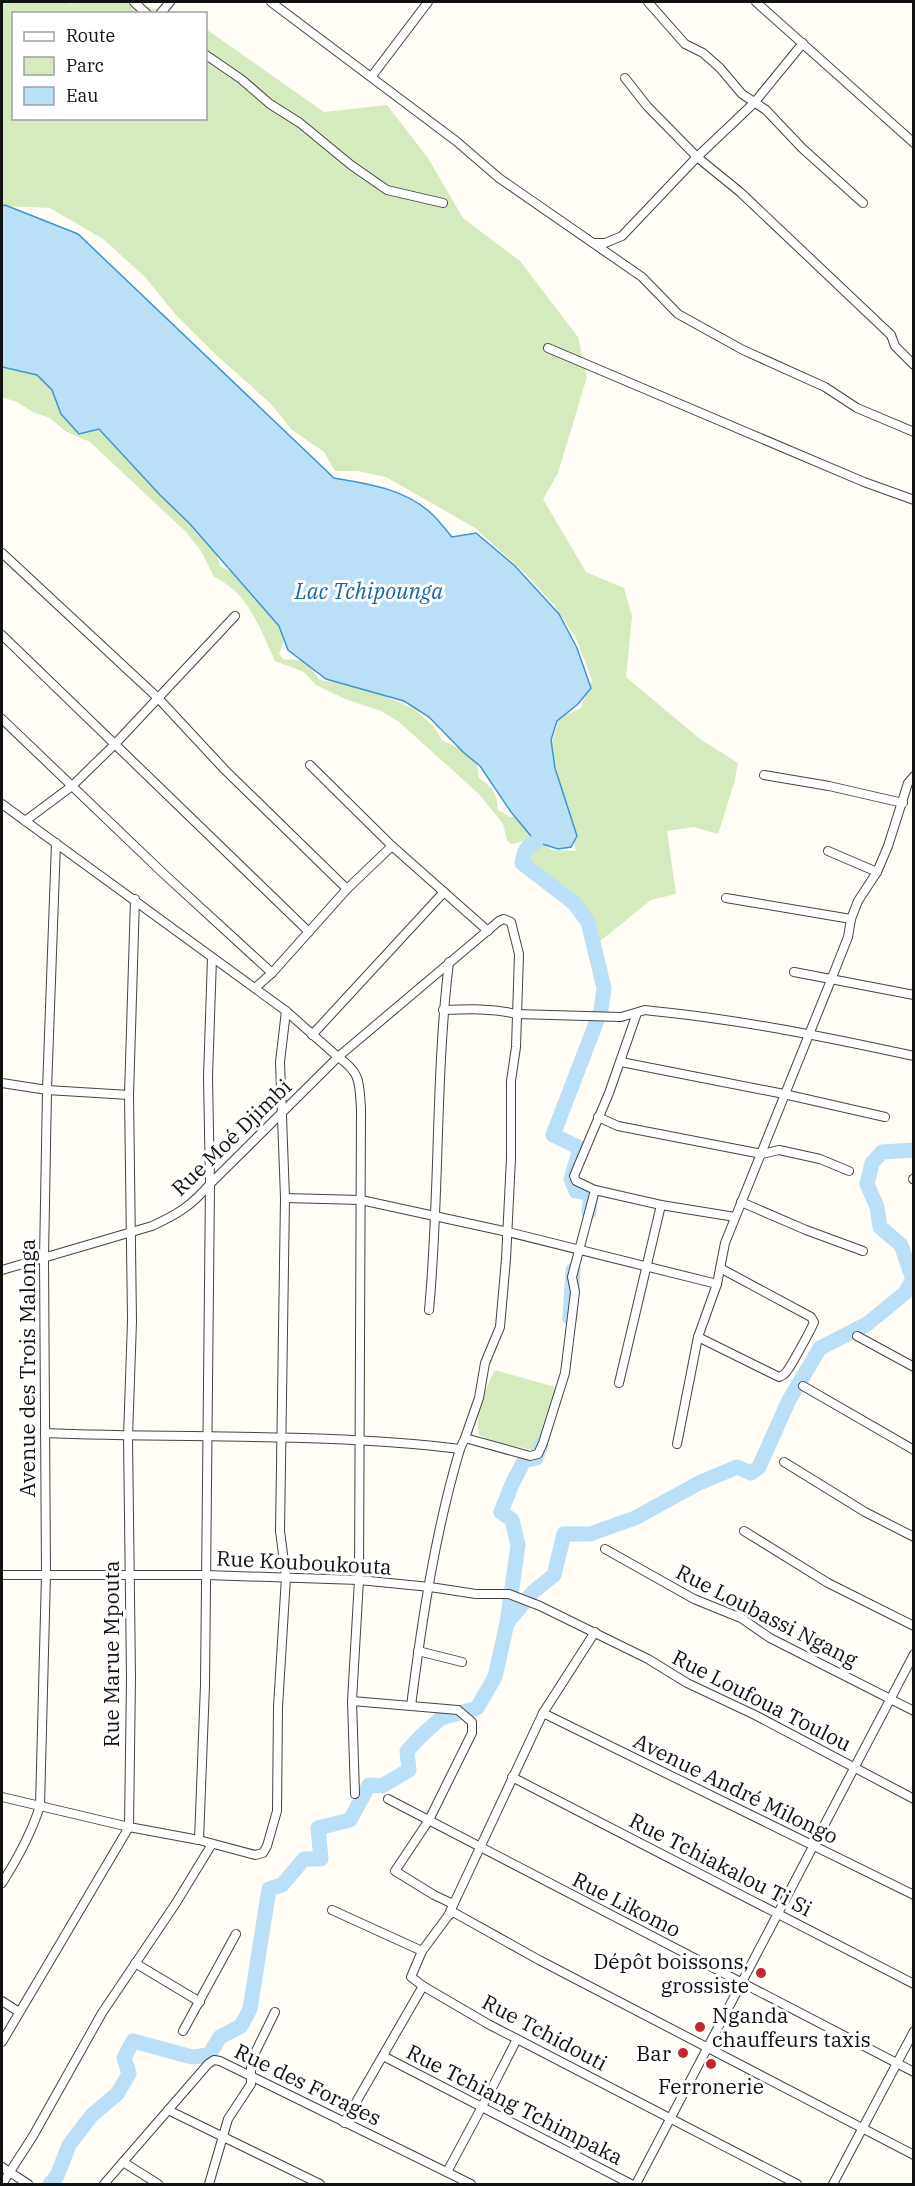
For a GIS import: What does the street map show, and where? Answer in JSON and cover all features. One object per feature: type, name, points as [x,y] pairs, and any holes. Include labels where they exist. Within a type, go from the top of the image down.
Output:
[{"type":"street","points":[[271,2],[348,61],[372,76],[456,141],[499,178],[642,277],[678,314],[743,350],[825,387],[857,408],[914,432]]},
{"type":"street","points":[[372,76],[428,2]]},
{"type":"street","points":[[648,2],[685,44],[704,53],[742,94],[766,110],[802,148],[863,203]]},
{"type":"street","points":[[756,2],[914,143]]},
{"type":"street","points":[[594,243],[605,243],[622,236],[697,157],[754,103],[803,43]]},
{"type":"street","points":[[207,56],[387,190],[444,203]]},
{"type":"street","points":[[625,78],[647,106],[697,157],[740,192],[891,335],[896,346],[914,365]]},
{"type":"street","points":[[548,348],[864,482],[914,500]]},
{"type":"street","points":[[2,553],[159,698],[225,770],[347,889]]},
{"type":"street","points":[[26,821],[72,786],[114,745],[235,616]]},
{"type":"street","points":[[2,635],[309,933]]},
{"type":"street","points":[[2,719],[272,973]]},
{"type":"street","points":[[310,765],[392,846],[488,931],[504,919],[511,922],[519,954],[516,1047],[511,1081],[508,1232],[500,1327],[485,1364],[479,1398],[460,1449],[448,1494],[423,1614],[411,1707]]},
{"type":"street","points":[[764,775],[829,786],[903,803]]},
{"type":"street","points":[[677,1444],[698,1337],[717,1284],[725,1243],[848,937],[858,901],[877,872],[903,803],[908,783],[914,776]]},
{"type":"street","points":[[2,804],[286,1011],[338,1058],[350,1065],[358,1076],[361,1108],[359,1329],[361,1441],[359,1580],[352,1701],[355,1794]]},
{"type":"street","name":"Avenue des Trois Malonga","points":[[2,1883],[17,1859],[40,1806],[46,1575],[44,1258],[47,1090],[56,843]]},
{"type":"street","points":[[255,988],[272,973],[347,889],[392,846]]},
{"type":"street","points":[[828,851],[877,872]]},
{"type":"street","points":[[312,1035],[444,892]]},
{"type":"street","points":[[726,898],[851,920]]},
{"type":"street","name":"Rue Marue Mpouta","points":[[2,2042],[129,1827],[131,1677],[128,1437],[132,1231],[129,1095],[135,899]]},
{"type":"street","name":"Rue Moé Djimbi","points":[[2,1270],[152,1226],[175,1215],[194,1202],[338,1058],[488,931]]},
{"type":"street","points":[[199,1840],[205,1685],[210,1184],[208,1077],[212,958]]},
{"type":"street","points":[[429,1310],[433,1267],[439,1062],[449,962]]},
{"type":"street","points":[[794,972],[914,995]]},
{"type":"street","points":[[443,1010],[475,1008],[503,1010],[516,1014],[621,1017],[653,1011],[712,1017],[809,1033],[914,1056]]},
{"type":"street","points":[[2,1797],[129,1827],[199,1840],[255,1855],[263,1853],[267,1846],[277,1811],[278,1707],[286,1577],[280,1531],[285,1198],[280,1062],[286,1011]]},
{"type":"street","points":[[637,1013],[621,1062],[574,1176],[576,1181],[595,1190],[661,1205],[735,1217]]},
{"type":"street","points":[[621,1062],[784,1094],[885,1117]]},
{"type":"street","points":[[2,1083],[47,1090],[129,1095]]},
{"type":"street","points":[[598,1117],[618,1126],[762,1154],[779,1149],[820,1159],[849,1171]]},
{"type":"street","points":[[465,1438],[530,1456],[540,1452],[565,1373],[575,1292],[572,1277],[595,1190]]},
{"type":"street","points":[[285,1198],[361,1200],[508,1232],[717,1284]]},
{"type":"street","points":[[741,1202],[863,1251]]},
{"type":"street","points":[[619,1383],[661,1205]]},
{"type":"street","points":[[698,1337],[779,1377],[785,1374],[790,1367],[814,1322],[811,1317],[720,1268]]},
{"type":"street","points":[[857,1335],[914,1367]]},
{"type":"street","points":[[803,1386],[914,1450]]},
{"type":"street","points":[[45,1433],[128,1437],[283,1437],[404,1442],[460,1449]]},
{"type":"street","points":[[784,1462],[865,1512],[914,1537]]},
{"type":"street","points":[[744,1531],[828,1583],[914,1626]]},
{"type":"street","name":"Rue Loubassi Ngang","points":[[605,1549],[694,1599],[741,1618],[770,1638],[914,1711]]},
{"type":"street","name":"Rue Kouboukouta","points":[[2,1575],[286,1577],[359,1580],[476,1594],[509,1594],[595,1632]]},
{"type":"street","points":[[332,1910],[422,1951],[448,1916],[543,1713],[595,1632]]},
{"type":"street","name":"Rue Loufoua Toulou","points":[[595,1632],[648,1659],[687,1683],[755,1715],[914,1799]]},
{"type":"street","points":[[418,1651],[462,1662]]},
{"type":"street","points":[[634,2184],[779,1914],[914,1654]]},
{"type":"street","points":[[352,1701],[458,1710],[472,1722],[472,1733],[429,1820],[395,1870],[399,1875],[453,1904]]},
{"type":"street","name":"Avenue André Milongo","points":[[543,1713],[914,1895]]},
{"type":"street","name":"Rue Tchiakalou Ti Si","points":[[512,1777],[914,1984]]},
{"type":"street","name":"Rue Likomo","points":[[388,1799],[914,2072]]},
{"type":"street","points":[[2,2184],[33,2136],[96,2022],[176,1903],[212,1844]]},
{"type":"street","points":[[448,1916],[453,1912],[538,1960],[914,2155]]},
{"type":"street","points":[[183,2031],[236,1934]]},
{"type":"street","name":"Rue Tchidouti","points":[[422,1951],[412,1972],[413,1979],[423,1986],[517,2039],[797,2184]]},
{"type":"street","points":[[135,1963],[200,2002]]},
{"type":"street","points":[[345,2123],[423,1986]]},
{"type":"street","points":[[2,2001],[19,2012]]},
{"type":"street","points":[[209,2184],[228,2119],[251,2084],[251,2061],[275,2012]]},
{"type":"street","points":[[833,2184],[914,2031]]},
{"type":"street","points":[[447,2172],[517,2039]]},
{"type":"street","name":"Rue Tchiang Tchimpaka","points":[[383,2056],[634,2184]]},
{"type":"street","name":"Rue des Forages","points":[[104,2184],[208,2064],[214,2060],[252,2076],[471,2184]]},
{"type":"street","points":[[168,2110],[320,2184]]},
{"type":"street","points":[[123,2162],[158,2184]]},
{"type":"street","points":[[2,2167],[28,2184]]},
{"type":"green space","points":[[2,2],[68,2],[71,4],[128,2],[168,12],[12,12],[12,120],[207,120],[207,30],[324,112],[387,105],[428,158],[463,218],[520,261],[578,337],[587,377],[558,473],[543,499],[586,572],[624,588],[632,616],[626,677],[700,739],[738,763],[718,834],[694,827],[667,831],[676,894],[651,900],[599,942],[553,888],[531,868],[524,841],[511,844],[507,840],[503,824],[479,794],[399,722],[381,711],[345,699],[316,685],[304,672],[275,661],[252,613],[236,592],[214,577],[201,551],[186,532],[90,442],[65,431],[50,418],[2,397],[2,362],[35,371],[101,424],[211,542],[221,567],[243,577],[282,632],[284,640],[279,654],[284,660],[291,659],[305,663],[320,680],[371,690],[414,709],[433,726],[442,740],[466,752],[477,764],[479,778],[493,791],[497,799],[498,810],[510,817],[530,817],[536,834],[531,838],[553,850],[576,851],[551,745],[560,717],[580,709],[592,680],[576,638],[554,605],[525,573],[475,528],[386,477],[358,471],[335,471],[324,452],[292,430],[270,403],[213,352],[176,315],[144,276],[103,239],[50,208],[2,206]]},
{"type":"green space","points":[[495,1370],[555,1387],[541,1442],[534,1450],[497,1443],[479,1435],[479,1411]]},
{"type":"water","name":"Lac Tchipounga","points":[[5,205],[78,234],[334,478],[386,489],[411,499],[433,515],[452,537],[476,533],[515,566],[559,614],[577,648],[591,688],[578,704],[557,721],[551,740],[555,768],[577,836],[571,847],[558,849],[536,842],[511,812],[480,766],[429,717],[404,701],[326,679],[288,650],[279,626],[190,524],[99,429],[79,434],[61,414],[52,390],[37,375],[2,367],[2,206]]},
{"type":"waterway","points":[[536,842],[526,850],[522,863],[574,903],[588,922],[604,988],[601,1010],[553,1135],[580,1148],[571,1179],[576,1191],[591,1194],[589,1212]]},
{"type":"waterway","points":[[507,1623],[533,1592],[554,1575],[564,1534],[590,1534],[635,1518],[699,1483],[737,1467],[751,1473],[759,1467],[789,1400],[820,1348],[867,1324],[905,1293],[913,1279],[901,1245],[880,1227],[877,1207],[867,1184],[872,1163],[882,1152],[914,1150]]},
{"type":"waterway","points":[[570,1318],[573,1270]]},
{"type":"waterway","points":[[50,2184],[57,2176],[69,2145],[92,2115],[117,2094],[129,2074],[124,2058],[133,2041],[192,2057],[209,2055],[220,2037],[241,2026],[250,2009],[269,1889],[282,1885],[304,1859],[321,1859],[318,1828],[350,1820],[369,1785],[382,1786],[409,1770],[407,1751],[441,1718],[477,1708],[495,1677],[507,1623],[518,1545],[512,1520],[501,1512],[524,1461],[536,1458],[541,1445]]},
{"type":"place","name":"Dépôt boissons, grossiste","points":[[761,1973]]},
{"type":"place","name":"Nganda chauffeurs taxis","points":[[700,2027]]},
{"type":"place","name":"Bar","points":[[683,2053]]},
{"type":"place","name":"Ferronerie","points":[[711,2064]]}]
